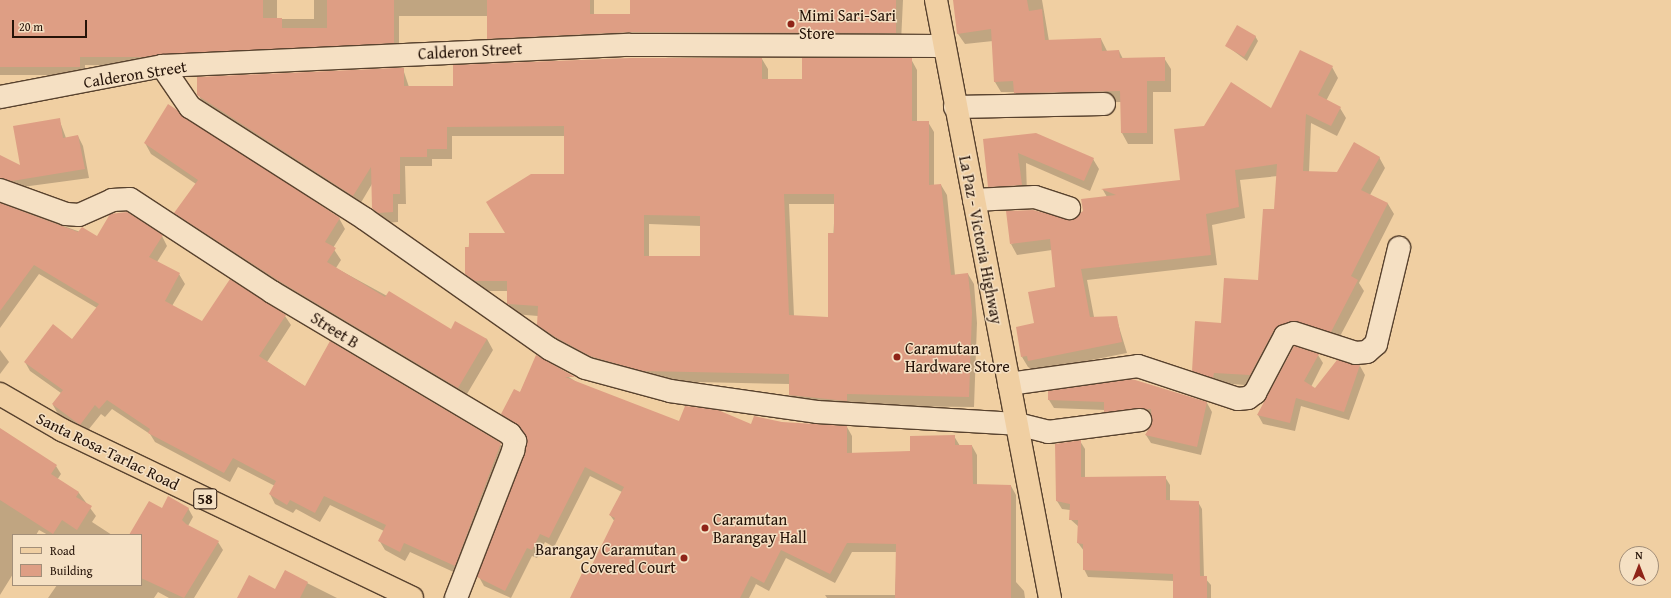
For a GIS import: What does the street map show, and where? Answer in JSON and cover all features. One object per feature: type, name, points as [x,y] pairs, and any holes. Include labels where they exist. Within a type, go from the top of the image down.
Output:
[{"type":"main road","name":"La Paz - Victoria Highway","points":[[936,0],[955,107],[1050,598]]},
{"type":"main road","name":"Santa Rosa-Tarlac Road","points":[[0,394],[62,430],[412,598]]},
{"type":"street","name":"Calderon Street","points":[[0,97],[162,66],[630,45],[944,46]]},
{"type":"street","points":[[162,66],[190,107],[365,219],[550,349],[585,368],[670,391],[757,405],[1017,424],[1048,432],[1140,420]]},
{"type":"street","points":[[955,107],[1104,104]]},
{"type":"street","name":"Street B","points":[[0,190],[66,214],[79,215],[112,200],[130,199],[272,292],[510,434],[515,441],[513,451],[456,598]]},
{"type":"street","points":[[974,200],[1035,198],[1069,208]]},
{"type":"street","points":[[1009,384],[1138,366],[1238,400],[1248,398],[1255,393],[1285,336],[1294,333],[1356,353],[1367,352],[1376,344],[1399,248]]},
{"type":"building","points":[[0,0],[263,0],[263,18],[282,18],[282,28],[327,28],[327,0],[394,0],[394,43],[142,57],[80,57],[80,67],[0,67]]},
{"type":"building","points":[[487,0],[590,0],[590,14],[630,14],[630,0],[896,0],[896,33],[630,32],[487,39]]},
{"type":"building","points":[[953,0],[1027,0],[1029,11],[1042,9],[1045,40],[1101,38],[1102,51],[1119,50],[1120,58],[1165,57],[1165,81],[1147,81],[1147,133],[1121,133],[1120,91],[1014,93],[1013,81],[994,82],[991,29],[957,34]]},
{"type":"building","points":[[1237,25],[1256,36],[1244,57],[1225,46]]},
{"type":"building","points":[[1300,50],[1333,66],[1318,95],[1341,107],[1331,126],[1306,114],[1303,171],[1337,172],[1354,142],[1380,157],[1361,190],[1388,203],[1351,276],[1358,280],[1331,332],[1290,321],[1274,330],[1250,375],[1214,373],[1213,378],[1192,371],[1195,321],[1221,323],[1224,278],[1258,280],[1263,209],[1274,209],[1277,164],[1235,170],[1239,207],[1206,214],[1211,255],[1081,269],[1090,317],[1117,316],[1122,342],[1028,361],[1027,356],[1021,357],[1016,327],[1034,323],[1028,292],[1055,287],[1050,239],[1010,244],[1006,211],[1033,210],[1071,220],[1083,211],[1081,199],[1116,195],[1101,189],[1180,180],[1174,129],[1204,126],[1231,82],[1271,108]]},
{"type":"building","points":[[630,58],[762,58],[762,79],[802,79],[802,58],[912,58],[912,121],[929,121],[929,185],[941,184],[951,275],[968,273],[972,312],[969,397],[847,394],[847,401],[789,395],[789,374],[642,371],[590,356],[537,325],[538,306],[507,304],[507,281],[475,281],[465,274],[465,247],[469,247],[469,233],[505,233],[486,202],[531,174],[564,174],[564,126],[447,127],[447,149],[427,149],[427,157],[400,157],[400,194],[393,194],[393,212],[378,213],[372,208],[371,167],[353,196],[197,95],[197,77],[395,68],[404,68],[404,86],[453,86],[453,65]],"holes":[[[784,194],[834,194],[834,233],[828,233],[828,317],[789,315]],[[644,215],[700,216],[700,256],[644,256]]]},
{"type":"building","points":[[168,104],[340,218],[325,242],[336,248],[327,262],[385,297],[389,291],[451,329],[455,321],[487,339],[458,388],[279,281],[174,213],[198,180],[144,143]]},
{"type":"building","points":[[60,118],[63,138],[78,135],[85,169],[12,181],[0,178],[0,155],[20,165],[13,126]]},
{"type":"building","points":[[1036,133],[1094,158],[1084,181],[1018,153],[1022,185],[988,187],[983,139]]},
{"type":"building","points":[[0,203],[78,232],[82,227],[97,236],[110,214],[127,212],[163,235],[149,257],[180,273],[165,301],[202,321],[230,279],[286,315],[259,356],[305,386],[330,341],[501,443],[455,566],[404,543],[400,552],[378,541],[386,525],[324,496],[315,513],[290,500],[287,505],[269,494],[276,481],[233,458],[224,473],[148,433],[150,429],[107,400],[99,409],[95,405],[80,425],[52,404],[63,390],[24,362],[53,324],[72,339],[99,304],[34,265],[0,311]]},
{"type":"building","points":[[1294,346],[1319,354],[1304,381],[1315,388],[1337,360],[1360,365],[1344,412],[1296,398],[1290,423],[1257,415]]},
{"type":"building","points":[[536,355],[575,377],[565,377],[679,421],[685,406],[718,410],[751,424],[754,416],[782,422],[847,426],[847,453],[910,451],[910,436],[955,435],[955,445],[972,445],[973,484],[1011,485],[1011,598],[895,598],[896,544],[847,543],[830,574],[781,550],[764,583],[751,576],[740,598],[570,598],[584,569],[589,571],[615,518],[609,515],[624,487],[585,467],[549,538],[540,534],[532,550],[527,548],[505,591],[477,577],[527,443],[520,426],[501,414],[514,389],[520,392]]},
{"type":"building","points":[[1132,379],[1207,402],[1197,447],[1145,435],[1152,424],[1151,409],[1104,412],[1104,402],[1048,400],[1048,391]]},
{"type":"building","points":[[0,428],[57,465],[51,474],[79,492],[76,497],[92,506],[77,530],[62,520],[53,534],[0,500]]},
{"type":"building","points":[[1081,440],[1081,477],[1166,476],[1166,500],[1199,501],[1200,576],[1207,576],[1207,598],[1173,598],[1173,574],[1083,570],[1083,544],[1077,543],[1078,520],[1069,520],[1070,504],[1056,501],[1055,444]]},
{"type":"building","points":[[168,496],[189,508],[182,520],[186,524],[219,541],[184,598],[142,578],[142,534],[130,534],[149,501],[162,508]]},
{"type":"building","points":[[285,570],[308,582],[300,598],[237,598],[249,575],[275,589]]},
{"type":"place","name":"Mimi Sari-Sari Store","points":[[791,24]]},
{"type":"place","name":"Caramutan Hardware Store","points":[[897,357]]},
{"type":"place","name":"Caramutan Barangay Hall","points":[[705,528]]},
{"type":"place","name":"Barangay Caramutan Covered Court","points":[[684,558]]}]
